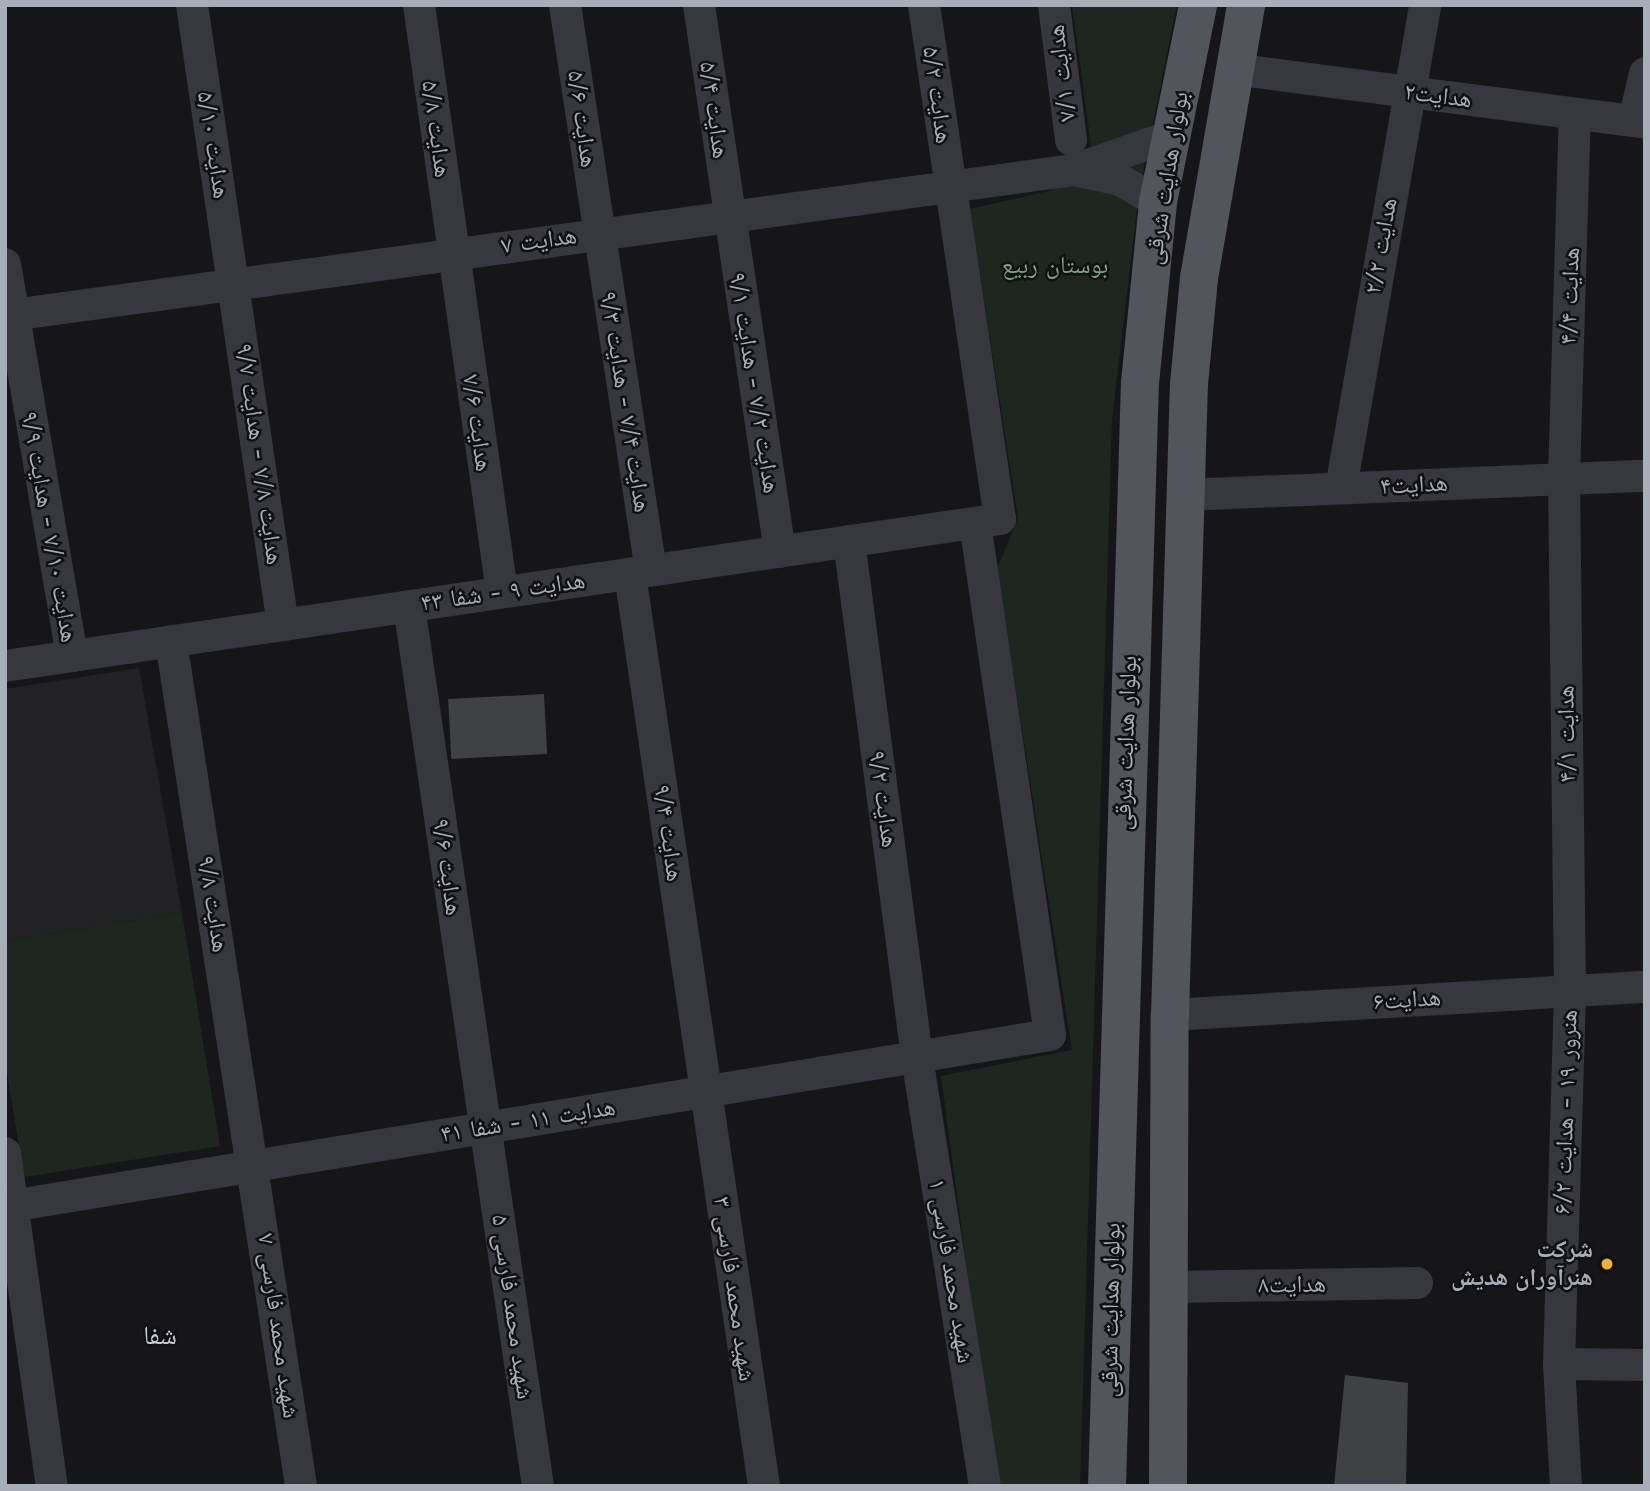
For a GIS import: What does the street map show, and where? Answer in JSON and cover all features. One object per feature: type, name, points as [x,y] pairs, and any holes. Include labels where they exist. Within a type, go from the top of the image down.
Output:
[{"type":"main road","name":"بولوار هدایت شرقی","points":[[1107,1486],[1127,700],[1140,383],[1158,202],[1198,5]]},
{"type":"main road","name":"بولوار هدایت شرقی","points":[[1168,1486],[1170,1015],[1184,495],[1199,278],[1232,69],[1246,5]]},
{"type":"main road","points":[[1127,700],[1178,702]]},
{"type":"street","name":"هدایت ۵/۱۰","points":[[192,5],[234,284]]},
{"type":"street","name":"هدایت ۵/۸","points":[[419,5],[453,253]]},
{"type":"street","name":"هدایت ۵/۶","points":[[565,5],[598,233]]},
{"type":"street","name":"هدایت ۵/۴","points":[[699,5],[728,215]]},
{"type":"street","name":"هدایت ۵/۲","points":[[924,5],[950,184],[1051,1035]]},
{"type":"street","name":"هدایت ۷/۱","points":[[1054,5],[1072,155]]},
{"type":"street","name":"هدایت ۲/۲","points":[[1341,488],[1407,92],[1425,5]]},
{"type":"street","name":"هدایت۲","points":[[1232,69],[1640,122]]},
{"type":"street","points":[[1640,122],[1645,73]]},
{"type":"street","name":"هدایت ۴/۴","points":[[1564,478],[1575,114]]},
{"type":"street","name":"هدایت ۷","points":[[9,316],[950,184],[1072,155],[1171,136]]},
{"type":"street","name":"هدایت ۷","points":[[1072,155],[1158,202]]},
{"type":"street","name":"هدایت ۷/۲ - هدایت ۹/۱","points":[[728,215],[780,552]]},
{"type":"street","name":"هدایت ۷/۴ - هدایت ۹/۳","points":[[598,233],[640,572]]},
{"type":"street","name":"هدایت ۷/۶","points":[[453,253],[502,592]]},
{"type":"street","name":"هدایت ۷/۱۰ - هدایت ۹/۹","points":[[5,264],[9,316],[72,656]]},
{"type":"street","name":"هدایت ۷/۸ - هدایت ۹/۷","points":[[234,284],[283,625]]},
{"type":"street","name":"هدایت۴","points":[[1184,495],[1645,476]]},
{"type":"street","name":"هدایت ۴/۱","points":[[1564,478],[1570,990]]},
{"type":"street","name":"هدایت ۹ - شفا ۴۳","points":[[5,666],[988,521]]},
{"type":"street","name":"هدایت ۹/۲","points":[[849,541],[917,1057]]},
{"type":"street","name":"هدایت ۹/۴","points":[[640,572],[705,1092]]},
{"type":"street","name":"هدایت ۹/۶","points":[[409,606],[486,1128]]},
{"type":"street","name":"هدایت ۹/۸","points":[[172,641],[254,1166]]},
{"type":"street","name":"هدایت۶","points":[[1170,1015],[1645,987]]},
{"type":"street","name":"هنرور ۱۹ - هدایت ۶/۲","points":[[1566,1486],[1559,1364],[1570,990]]},
{"type":"street","name":"هدایت ۱۱ - شفا ۴۱","points":[[9,1206],[1051,1035]]},
{"type":"street","name":"شهید محمد فارسی ۱","points":[[917,1057],[985,1485]]},
{"type":"street","name":"شهید محمد فارسی ۳","points":[[705,1092],[764,1486]]},
{"type":"street","name":"شهید محمد فارسی ۵","points":[[486,1128],[538,1486]]},
{"type":"street","points":[[5,1153],[9,1206],[52,1486]]},
{"type":"street","name":"شهید محمد فارسی ۷","points":[[254,1166],[301,1486]]},
{"type":"street","name":"هدایت۸","points":[[1167,1287],[1417,1283]]},
{"type":"street","points":[[1559,1364],[1645,1365]]},
{"type":"shaded area","points":[[139,668],[182,913],[5,941],[5,689]]},
{"type":"green space","name":"بوستان ربیع","points":[[1072,5],[1177,5],[1139,192],[1112,419],[1080,1486],[996,1486],[941,1076],[1072,1050],[997,569],[1018,518],[970,209],[1053,190],[1091,145]]},
{"type":"green space","points":[[182,913],[220,1146],[24,1177],[5,1060],[5,941]]},
{"type":"building","points":[[544,694],[547,754],[451,759],[448,699]]},
{"type":"building","points":[[1345,1375],[1408,1383],[1406,1486],[1334,1486]]},
{"type":"place","name":"شرکت هنرآوران هدیش","points":[[1607,1264]]},
{"type":"district","name":"شفا","points":[[160,1336]]}]
